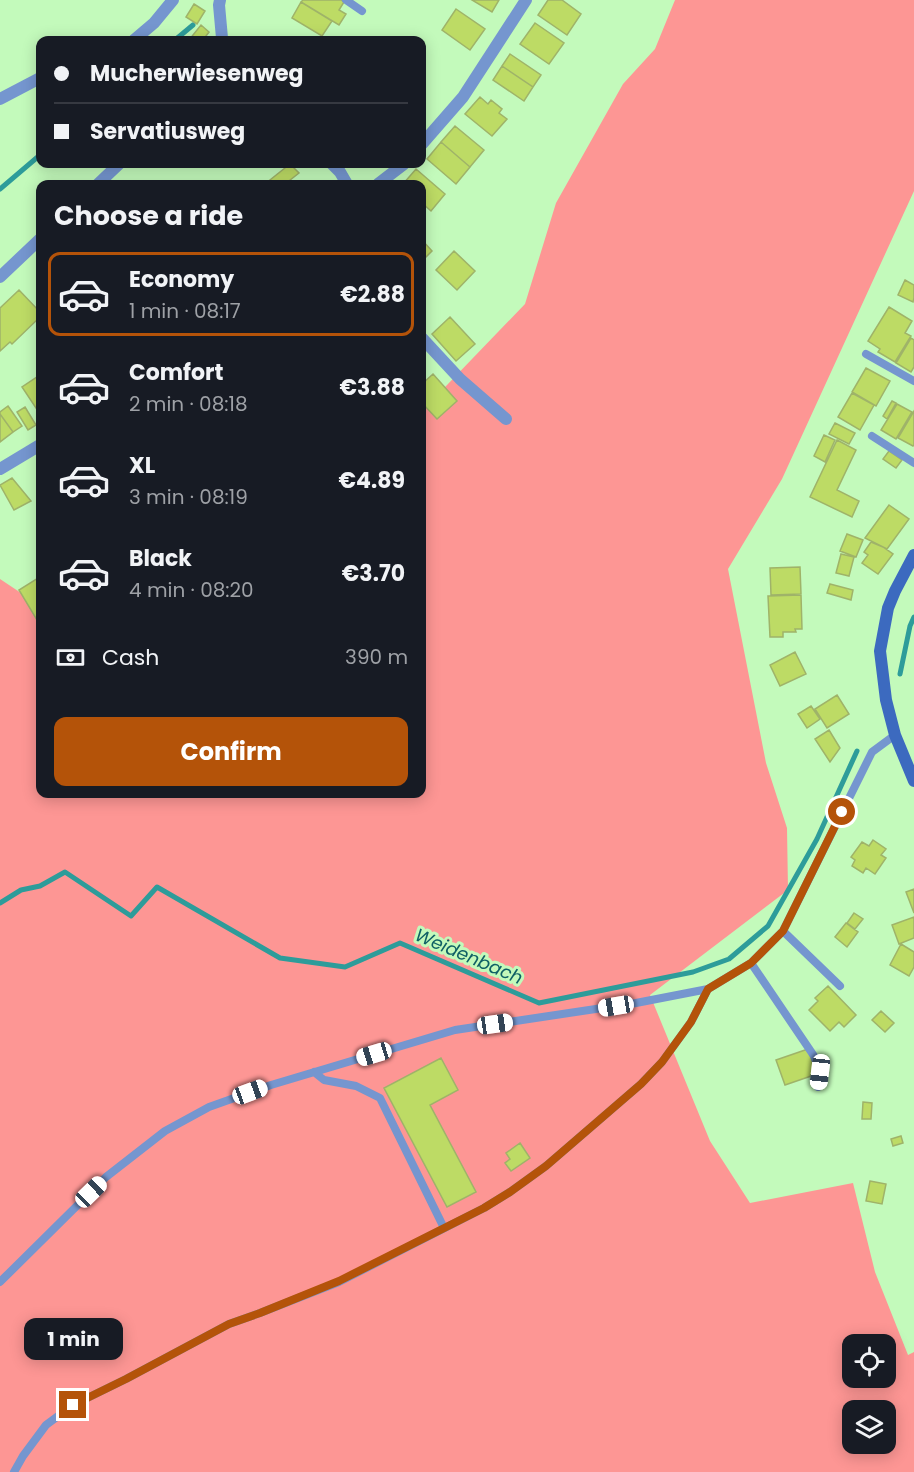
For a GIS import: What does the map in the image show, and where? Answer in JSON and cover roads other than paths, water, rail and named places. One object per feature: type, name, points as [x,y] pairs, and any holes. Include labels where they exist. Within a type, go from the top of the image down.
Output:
[{"type":"main road","points":[[913,774],[895,735],[886,700],[880,651],[888,608],[914,555]]},
{"type":"street","points":[[139,36],[154,23],[173,0]]},
{"type":"street","points":[[220,0],[222,36]]},
{"type":"street","points":[[426,139],[463,96],[526,0]]},
{"type":"street","points":[[0,99],[36,80]]},
{"type":"street","points":[[102,180],[114,168]]},
{"type":"street","points":[[383,180],[399,168]]},
{"type":"street","points":[[0,277],[36,243]]},
{"type":"street","points":[[426,342],[460,380],[506,419]]},
{"type":"street","points":[[0,469],[36,447]]},
{"type":"lane","points":[[346,0],[362,11]]},
{"type":"lane","points":[[866,354],[914,381]]},
{"type":"lane","points":[[872,436],[914,463]]},
{"type":"lane","points":[[0,1282],[106,1177],[165,1131],[209,1107],[271,1085],[455,1030],[636,1003],[708,989],[751,963],[783,931],[872,752],[895,735]]},
{"type":"lane","points":[[783,931],[840,986]]},
{"type":"lane","points":[[751,963],[814,1056],[820,1072],[818,1087]]},
{"type":"lane","points":[[14,1472],[46,1425],[73,1405],[229,1324],[339,1281],[484,1208],[510,1192],[573,1143],[641,1084],[662,1062],[691,1022],[708,989]]},
{"type":"lane","points":[[314,1072],[324,1080],[356,1086],[380,1098],[444,1228]]},
{"type":"waterway","points":[[180,36],[193,25]]},
{"type":"waterway","points":[[0,189],[36,158]]},
{"type":"waterway","name":"Weidenbach","points":[[900,674],[914,617]]},
{"type":"waterway","name":"Weidenbach","points":[[0,903],[21,890],[40,886],[65,872],[131,916],[157,887],[280,958],[345,967],[400,943],[539,1003],[693,972],[729,959],[768,926],[817,839],[857,751]]}]
